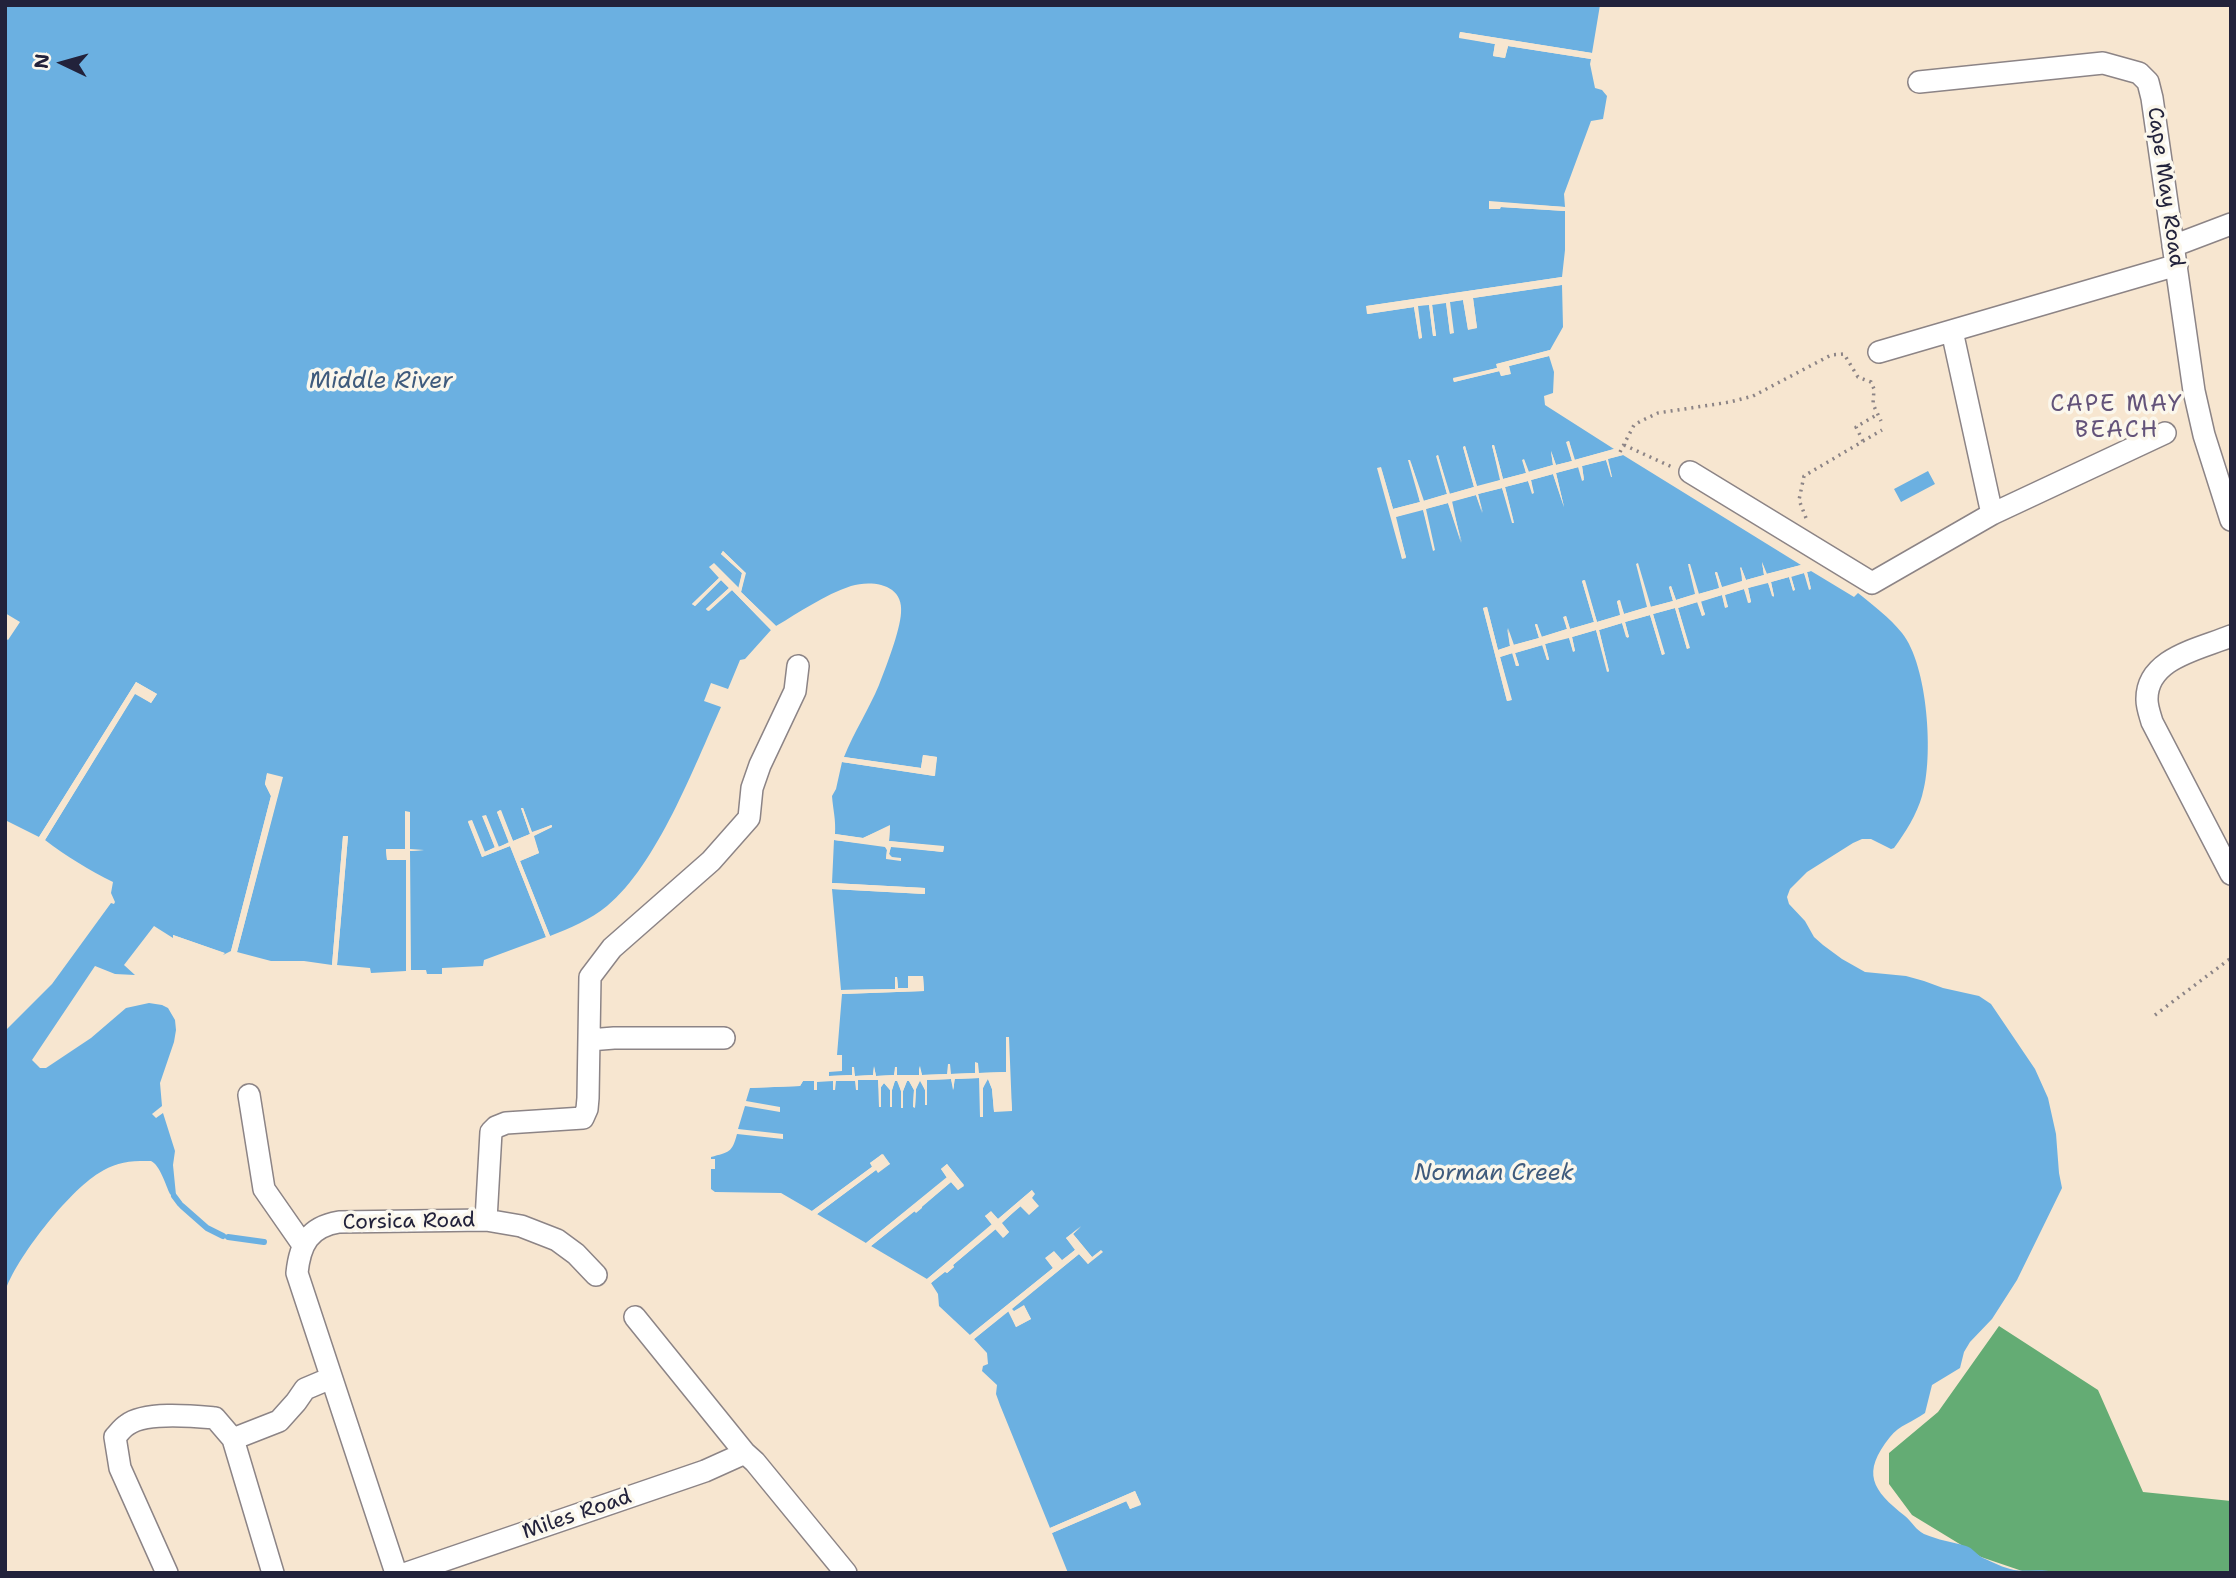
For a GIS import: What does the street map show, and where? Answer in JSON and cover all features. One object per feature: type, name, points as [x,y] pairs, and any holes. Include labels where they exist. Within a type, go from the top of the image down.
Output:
[{"type":"street","name":"Cape May Road","points":[[1919,82],[2103,63],[2139,73],[2148,82],[2194,391],[2204,435],[2231,520]]},
{"type":"street","points":[[1879,352],[1952,331],[2175,255],[2231,224]]},
{"type":"street","points":[[1952,331],[1992,514]]},
{"type":"street","points":[[1690,472],[1872,583],[1992,514],[2165,433]]},
{"type":"street","points":[[2231,636],[2159,668],[2149,684],[2147,701],[2152,722],[2231,874]]},
{"type":"street","name":"Corsica Road","points":[[303,1245],[311,1234],[324,1224],[486,1220],[491,1132],[506,1123],[583,1118],[588,1098],[590,977],[601,961],[635,927],[710,861],[749,818],[752,788],[760,765],[796,691],[798,666]]},
{"type":"street","points":[[589,1040],[724,1038]]},
{"type":"street","points":[[249,1095],[264,1188],[303,1245],[297,1273],[396,1573]]},
{"type":"street","points":[[486,1220],[521,1226],[557,1240],[576,1254],[596,1275]]},
{"type":"street","points":[[635,1317],[846,1573]]},
{"type":"street","points":[[233,1439],[279,1421],[305,1389],[331,1378]]},
{"type":"street","points":[[167,1573],[120,1468],[115,1437],[128,1423],[181,1415],[215,1418],[233,1439],[273,1573]]},
{"type":"street","name":"Miles Road","points":[[407,1573],[675,1482],[745,1453]]},
{"type":"path","points":[[1620,452],[1634,425],[1658,413],[1754,396],[1831,355],[1840,353],[1844,354],[1858,377],[1871,382],[1874,389],[1873,404],[1881,421]]},
{"type":"path","points":[[1863,441],[1856,426],[1878,414]]},
{"type":"path","points":[[1807,520],[1799,500],[1804,476],[1882,430]]},
{"type":"path","points":[[1624,444],[1668,466],[1690,472]]},
{"type":"path","points":[[2155,1015],[2231,958]]},
{"type":"green space","points":[[1999,1326],[2098,1390],[2143,1492],[2231,1501],[2231,1573],[2028,1573],[1981,1557],[1912,1515],[1889,1484],[1889,1453],[1938,1412]]},
{"type":"water","points":[[5,5],[1600,5],[1592,53],[1460,32],[1459,37],[1495,44],[1493,56],[1505,58],[1508,46],[1591,59],[1595,88],[1602,90],[1607,96],[1603,119],[1591,121],[1564,194],[1565,207],[1489,202],[1489,208],[1565,211],[1562,277],[1367,306],[1368,314],[1414,307],[1419,338],[1422,338],[1417,306],[1429,304],[1433,336],[1436,336],[1432,304],[1446,302],[1450,333],[1453,333],[1449,302],[1463,300],[1468,329],[1477,328],[1473,298],[1562,285],[1563,327],[1550,350],[1497,364],[1497,368],[1453,378],[1454,382],[1500,371],[1501,376],[1510,374],[1509,366],[1549,356],[1554,372],[1553,393],[1544,396],[1545,405],[1614,449],[1574,460],[1569,441],[1567,442],[1572,461],[1556,465],[1551,451],[1553,465],[1528,472],[1523,460],[1526,473],[1503,479],[1494,445],[1492,446],[1501,480],[1477,487],[1465,446],[1463,447],[1474,487],[1449,494],[1438,455],[1447,494],[1423,501],[1410,460],[1420,502],[1393,509],[1381,468],[1402,558],[1406,557],[1395,517],[1423,509],[1434,551],[1425,509],[1448,503],[1462,543],[1451,502],[1476,495],[1483,513],[1478,494],[1502,488],[1514,523],[1505,487],[1528,481],[1533,493],[1531,480],[1553,474],[1564,507],[1556,473],[1579,467],[1584,480],[1582,466],[1606,460],[1612,477],[1607,459],[1623,455],[1801,565],[1766,574],[1762,562],[1764,575],[1746,580],[1741,567],[1743,581],[1722,588],[1717,572],[1715,573],[1720,588],[1698,594],[1688,564],[1696,594],[1676,600],[1671,586],[1669,587],[1673,601],[1650,607],[1637,564],[1648,607],[1624,614],[1619,600],[1617,602],[1621,615],[1597,622],[1584,580],[1582,581],[1594,622],[1570,629],[1566,616],[1567,629],[1541,637],[1537,624],[1535,625],[1539,638],[1513,645],[1507,628],[1510,646],[1498,650],[1487,607],[1483,608],[1507,701],[1511,700],[1500,657],[1513,653],[1516,666],[1519,665],[1515,653],[1543,645],[1547,660],[1549,659],[1545,644],[1569,637],[1575,651],[1572,637],[1596,630],[1608,672],[1599,630],[1622,623],[1626,637],[1629,637],[1625,622],[1650,615],[1662,655],[1664,654],[1653,614],[1675,608],[1687,649],[1689,647],[1678,608],[1698,602],[1702,616],[1705,614],[1700,602],[1722,595],[1725,607],[1728,607],[1724,595],[1744,589],[1748,603],[1751,602],[1748,588],[1768,582],[1774,596],[1771,582],[1789,577],[1795,590],[1791,576],[1804,573],[1811,589],[1807,572],[1811,571],[1854,597],[1858,593],[1902,633],[1918,667],[1926,712],[1928,759],[1926,779],[1917,810],[1894,848],[1871,839],[1853,843],[1807,872],[1790,889],[1787,897],[1789,904],[1805,921],[1814,937],[1842,959],[1865,972],[1906,976],[1979,996],[1991,1004],[2035,1069],[2048,1098],[2056,1134],[2062,1188],[2017,1280],[1992,1319],[1970,1342],[1960,1368],[1932,1385],[1925,1413],[1890,1437],[1875,1461],[1874,1480],[1885,1498],[1924,1534],[1968,1547],[1983,1558],[2010,1569],[2056,1573],[1068,1573],[1052,1533],[1127,1501],[1130,1509],[1141,1504],[1135,1491],[1050,1528],[1000,1405],[996,1394],[997,1385],[982,1371],[983,1366],[988,1364],[987,1353],[974,1339],[1009,1311],[1016,1327],[1031,1319],[1024,1306],[1013,1312],[1011,1309],[1079,1254],[1088,1264],[1092,1257],[1073,1234],[1081,1227],[1066,1238],[1076,1249],[1062,1261],[1054,1252],[1046,1258],[1053,1268],[970,1335],[939,1306],[938,1294],[931,1283],[945,1271],[947,1273],[996,1229],[1004,1237],[1009,1232],[1001,1223],[1021,1206],[1029,1214],[1038,1206],[1031,1197],[1032,1190],[998,1219],[991,1212],[985,1216],[992,1224],[927,1279],[871,1246],[951,1182],[958,1190],[964,1186],[947,1164],[941,1169],[947,1177],[866,1243],[817,1214],[876,1170],[890,1164],[883,1154],[870,1163],[873,1166],[812,1211],[781,1193],[715,1192],[711,1189],[711,1169],[715,1169],[715,1159],[711,1157],[729,1151],[737,1134],[783,1139],[783,1134],[738,1129],[745,1106],[780,1112],[780,1107],[746,1101],[750,1088],[800,1086],[803,1081],[833,1081],[835,1090],[835,1081],[856,1081],[857,1090],[858,1080],[878,1080],[881,1107],[881,1087],[884,1083],[890,1090],[892,1106],[895,1080],[898,1081],[901,1091],[903,1108],[903,1091],[907,1081],[914,1090],[915,1107],[919,1081],[925,1090],[927,1105],[927,1080],[951,1079],[954,1090],[954,1079],[980,1078],[983,1116],[983,1088],[986,1078],[992,1089],[994,1111],[1012,1111],[1006,1037],[1006,1072],[978,1073],[978,1063],[975,1063],[975,1073],[950,1074],[948,1064],[948,1074],[922,1075],[920,1066],[919,1075],[897,1075],[896,1067],[894,1075],[876,1076],[874,1067],[873,1075],[855,1076],[852,1067],[852,1075],[829,1076],[829,1072],[842,1071],[842,1055],[837,1055],[842,994],[924,991],[923,976],[908,977],[909,988],[898,988],[895,977],[896,989],[841,990],[832,889],[924,894],[925,888],[832,883],[834,840],[885,847],[886,859],[891,857],[891,846],[943,852],[944,847],[889,841],[890,826],[863,838],[835,834],[832,796],[842,762],[934,776],[937,757],[923,755],[921,768],[844,757],[879,685],[895,639],[901,603],[892,590],[877,584],[851,586],[822,599],[776,626],[741,592],[745,573],[723,551],[721,554],[742,573],[738,589],[720,577],[692,604],[695,606],[721,580],[729,588],[706,609],[709,611],[732,590],[771,630],[745,659],[740,660],[728,689],[711,683],[704,701],[721,707],[673,814],[642,866],[625,888],[607,906],[580,923],[550,936],[520,861],[539,853],[533,836],[552,827],[551,825],[532,833],[521,808],[530,834],[513,841],[500,810],[497,812],[509,843],[498,847],[486,816],[483,817],[495,848],[484,852],[472,821],[468,822],[482,857],[510,846],[546,937],[484,960],[483,966],[442,968],[442,974],[411,970],[410,851],[424,850],[410,850],[410,812],[405,812],[405,849],[386,850],[387,860],[406,860],[406,971],[371,973],[370,968],[337,965],[348,836],[343,836],[332,965],[304,961],[271,961],[237,952],[282,778],[267,774],[265,784],[271,796],[231,951],[223,955],[224,953],[173,935],[173,938],[154,926],[124,965],[135,975],[115,974],[95,966],[32,1060],[40,1068],[46,1068],[91,1038],[126,1008],[149,1003],[168,1008],[175,1020],[176,1030],[160,1083],[162,1106],[152,1114],[156,1118],[163,1113],[175,1151],[173,1165],[176,1195],[173,1197],[170,1194],[160,1171],[151,1161],[134,1161],[104,1170],[73,1195],[44,1227],[20,1262],[5,1292],[5,1031],[52,984],[111,903],[115,902],[111,893],[113,882],[45,840],[135,693],[151,703],[157,694],[136,682],[39,837],[5,820],[5,638],[8,640],[20,622],[5,613]]},
{"type":"water","points":[[1928,471],[1935,484],[1901,502],[1894,489]]},
{"type":"pier","points":[[1460,32],[1592,53],[1591,59],[1508,46],[1505,58],[1493,56],[1495,44],[1459,38]]},
{"type":"pier","points":[[1489,201],[1565,207],[1565,211],[1501,207],[1489,209]]},
{"type":"pier","points":[[1562,277],[1562,280],[1370,309],[1464,297],[1467,299],[1471,326],[1471,295],[1562,281],[1561,285],[1473,298],[1477,328],[1468,330],[1463,300],[1450,302],[1454,333],[1450,334],[1446,303],[1432,305],[1436,336],[1433,336],[1429,305],[1418,306],[1422,338],[1419,339],[1414,307],[1367,314],[1366,306]]},
{"type":"pier","points":[[1550,350],[1549,356],[1509,366],[1511,374],[1501,376],[1499,371],[1454,382],[1453,379],[1497,368],[1496,364]]},
{"type":"pier","points":[[1569,441],[1575,460],[1614,449],[1617,451],[1393,513],[1620,452],[1623,455],[1608,459],[1612,477],[1606,460],[1582,466],[1582,481],[1578,467],[1556,473],[1564,507],[1553,474],[1531,480],[1532,494],[1528,481],[1505,487],[1514,523],[1502,488],[1478,494],[1482,513],[1476,495],[1452,501],[1461,543],[1448,503],[1426,509],[1435,550],[1433,551],[1423,510],[1396,517],[1406,558],[1402,559],[1377,468],[1381,467],[1393,509],[1420,502],[1408,460],[1424,501],[1447,494],[1436,456],[1438,455],[1450,494],[1474,487],[1463,447],[1465,446],[1477,486],[1500,480],[1492,445],[1503,479],[1526,473],[1522,460],[1524,459],[1529,472],[1553,465],[1551,451],[1556,465],[1572,461],[1566,442]]},
{"type":"pier","points":[[723,551],[746,573],[741,592],[776,626],[771,630],[732,590],[708,611],[706,609],[729,588],[721,580],[695,606],[692,604],[719,578],[709,567],[714,563],[739,588],[742,573],[721,554]]},
{"type":"pier","points":[[1762,562],[1767,574],[1804,566],[1498,654],[1807,568],[1811,571],[1807,572],[1811,589],[1809,590],[1804,573],[1791,577],[1795,590],[1793,591],[1789,577],[1771,582],[1773,597],[1768,583],[1748,588],[1749,603],[1744,589],[1725,595],[1728,607],[1725,608],[1722,595],[1701,601],[1705,615],[1702,616],[1697,602],[1678,608],[1690,648],[1687,649],[1675,608],[1653,614],[1665,654],[1662,655],[1650,615],[1625,622],[1629,637],[1627,638],[1622,623],[1599,630],[1609,671],[1607,672],[1596,630],[1572,637],[1573,652],[1569,638],[1545,644],[1549,660],[1542,645],[1515,653],[1519,666],[1516,666],[1512,653],[1500,657],[1512,700],[1507,701],[1483,608],[1487,607],[1498,650],[1510,646],[1508,628],[1514,645],[1539,638],[1535,624],[1542,637],[1567,629],[1563,617],[1566,616],[1570,629],[1594,622],[1582,581],[1585,580],[1597,622],[1620,615],[1617,601],[1620,600],[1624,614],[1647,607],[1636,564],[1638,563],[1651,607],[1673,601],[1669,587],[1671,586],[1676,600],[1695,594],[1688,564],[1699,594],[1719,588],[1715,572],[1722,587],[1742,581],[1741,567],[1746,580],[1764,575]]},
{"type":"pier","points":[[136,682],[157,694],[151,703],[135,694],[45,840],[39,837]]},
{"type":"pier","points":[[923,755],[937,757],[935,776],[842,762],[844,757],[921,768]]},
{"type":"pier","points":[[267,773],[283,777],[237,952],[231,951],[271,796],[265,784]]},
{"type":"pier","points":[[521,808],[532,832],[552,825],[534,836],[539,853],[520,861],[550,936],[546,937],[510,846],[482,857],[468,821],[472,820],[485,852],[495,847],[482,816],[486,815],[499,847],[509,842],[497,812],[501,810],[513,841],[530,834]],"holes":[[[530,838],[535,851],[518,858],[513,845]]]},
{"type":"pier","points":[[405,811],[410,812],[410,849],[424,850],[410,851],[410,970],[406,971],[406,860],[387,860],[386,849],[405,849]]},
{"type":"pier","points":[[890,825],[889,841],[944,846],[943,852],[891,847],[889,854],[901,858],[901,861],[886,859],[885,846],[834,840],[835,834],[863,838]]},
{"type":"pier","points":[[343,836],[348,836],[337,965],[332,965]]},
{"type":"pier","points":[[832,883],[925,888],[925,894],[832,889]]},
{"type":"pier","points":[[173,935],[225,953],[217,954],[173,938]]},
{"type":"pier","points":[[908,976],[923,976],[924,991],[842,994],[841,990],[895,989],[895,977],[898,988],[908,988]]},
{"type":"pier","points":[[1006,1037],[1009,1037],[1012,1111],[994,1112],[992,1089],[988,1079],[983,1088],[983,1117],[980,1117],[979,1078],[955,1079],[953,1090],[951,1079],[927,1080],[927,1105],[925,1090],[920,1081],[916,1089],[915,1108],[914,1090],[909,1081],[903,1091],[903,1108],[897,1081],[892,1090],[892,1107],[890,1090],[884,1083],[881,1087],[879,1107],[878,1080],[858,1080],[858,1090],[855,1081],[836,1081],[835,1090],[833,1081],[817,1082],[817,1090],[814,1090],[814,1081],[803,1081],[800,1086],[746,1088],[749,1084],[826,1078],[829,1069],[829,1076],[852,1075],[852,1067],[855,1076],[873,1075],[874,1066],[876,1076],[894,1075],[895,1067],[897,1075],[919,1075],[919,1066],[922,1075],[947,1074],[950,1064],[951,1074],[975,1073],[975,1062],[978,1063],[979,1073],[1006,1072]],"holes":[[[991,1076],[1007,1076],[1009,1108],[997,1108]]]},
{"type":"pier","points":[[882,1154],[890,1164],[878,1173],[876,1170],[817,1214],[812,1211],[872,1167],[870,1163]]},
{"type":"pier","points":[[947,1164],[964,1185],[958,1190],[951,1182],[916,1213],[914,1211],[871,1246],[866,1243],[947,1178],[941,1169]]},
{"type":"pier","points":[[1032,1190],[1035,1194],[1032,1198],[1039,1206],[1029,1215],[1020,1206],[1002,1223],[1009,1232],[1003,1238],[995,1229],[947,1273],[931,1283],[927,1279],[992,1225],[985,1216],[991,1211],[998,1219]]},
{"type":"pier","points":[[1081,1226],[1073,1234],[1092,1257],[1101,1250],[1103,1252],[1088,1264],[1079,1254],[1012,1309],[1014,1311],[1024,1305],[1031,1319],[1016,1327],[1008,1311],[974,1339],[970,1335],[1053,1268],[1045,1258],[1054,1251],[1062,1260],[1075,1250],[1066,1238]]},
{"type":"pier","points":[[1135,1491],[1141,1505],[1130,1509],[1126,1501],[1052,1533],[1050,1528]]},
{"type":"waterway","points":[[174,1196],[180,1204]]},
{"type":"waterway","points":[[182,1206],[207,1228],[223,1236]]},
{"type":"waterway","points":[[228,1237],[264,1242]]},
{"type":"district","name":"CAPE MAY BEACH","points":[[2117,418]]},
{"type":"water label","name":"Middle River","points":[[381,382]]},
{"type":"water label","name":"Norman Creek","points":[[1494,1174]]}]
